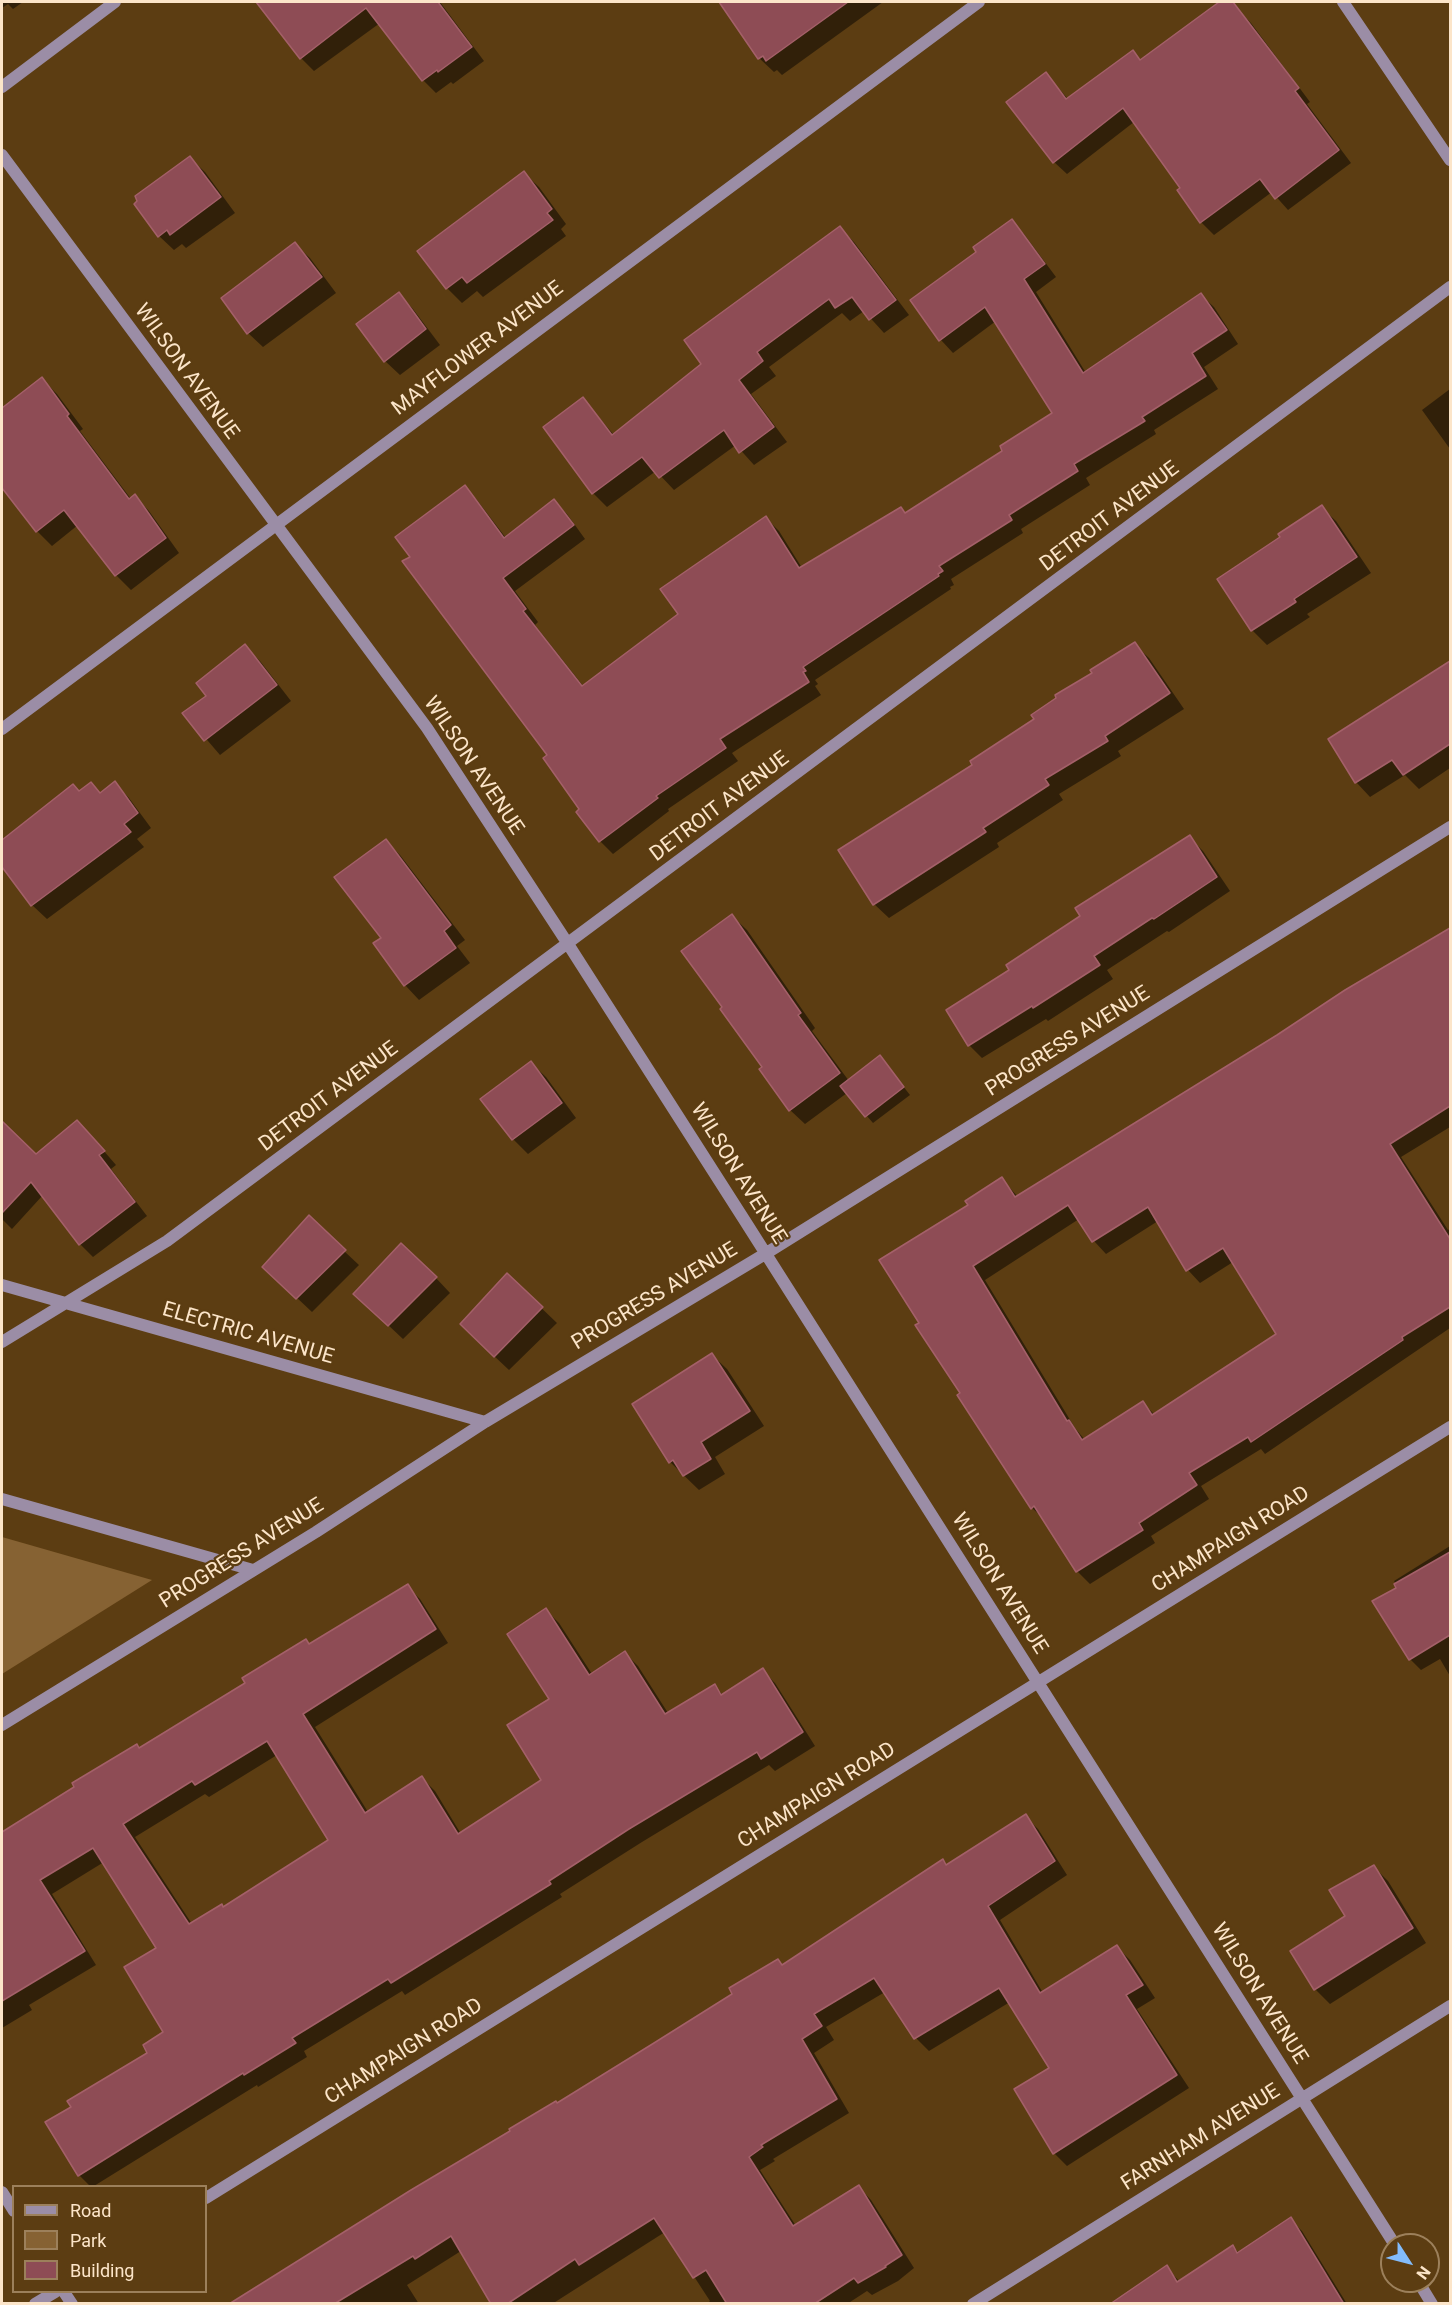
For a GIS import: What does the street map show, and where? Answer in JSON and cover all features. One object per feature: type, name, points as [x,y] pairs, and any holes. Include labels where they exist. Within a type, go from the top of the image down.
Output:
[{"type":"street","points":[[2,87],[115,2]]},
{"type":"street","name":"MAYFLOWER AVENUE","points":[[2,729],[979,2]]},
{"type":"street","points":[[1343,2],[1450,160]]},
{"type":"street","name":"WILSON AVENUE","points":[[2,155],[427,729],[568,944],[1387,2233]]},
{"type":"street","name":"DETROIT AVENUE","points":[[2,1342],[168,1241],[1450,287]]},
{"type":"street","name":"PROGRESS AVENUE","points":[[2,1725],[316,1532],[484,1422],[765,1254],[1450,827]]},
{"type":"street","name":"ELECTRIC AVENUE","points":[[2,1285],[484,1422]]},
{"type":"street","name":"CHAMPAIGN ROAD","points":[[207,2197],[1450,1427]]},
{"type":"street","points":[[2,1498],[254,1570]]},
{"type":"street","name":"FARNHAM AVENUE","points":[[974,2304],[1450,2006]]},
{"type":"street","points":[[2,2192],[12,2208]]},
{"type":"street","points":[[35,2304],[53,2293]]},
{"type":"green space","points":[[2,1537],[152,1580],[2,1674]]},
{"type":"building","points":[[256,2],[438,2],[472,47],[422,81],[366,8],[300,59]]},
{"type":"building","points":[[719,2],[848,2],[766,61],[763,56],[758,59]]},
{"type":"building","points":[[1219,2],[1233,2],[1299,88],[1295,91],[1339,150],[1275,199],[1260,179],[1200,223],[1177,190],[1180,188],[1123,108],[1053,163],[1006,102],[1046,72],[1066,99],[1133,50],[1140,60]]},
{"type":"building","points":[[190,156],[221,197],[170,235],[167,230],[158,237],[134,204],[137,201],[135,196]]},
{"type":"building","points":[[524,171],[552,209],[547,213],[553,220],[467,283],[462,277],[446,289],[417,251]]},
{"type":"building","points":[[1012,219],[1045,264],[1024,279],[1083,373],[1201,293],[1227,330],[1192,353],[1206,376],[1142,417],[1145,421],[1074,464],[1078,471],[1009,515],[1012,520],[939,566],[943,571],[938,574],[939,576],[803,667],[806,671],[803,672],[809,682],[720,739],[726,748],[656,796],[658,798],[599,842],[576,812],[579,809],[543,758],[547,755],[402,561],[410,557],[395,537],[465,485],[504,538],[554,499],[574,525],[503,578],[526,609],[523,611],[582,686],[678,614],[660,589],[766,516],[799,568],[901,507],[905,513],[1002,451],[1000,446],[1052,413],[985,307],[939,341],[910,300],[976,252],[973,247]]},
{"type":"building","points":[[840,226],[896,300],[869,320],[852,297],[835,308],[829,299],[757,352],[763,361],[739,380],[774,427],[739,453],[724,430],[659,478],[642,457],[592,494],[543,427],[583,397],[612,435],[701,364],[684,340]]},
{"type":"building","points":[[295,242],[322,277],[247,334],[221,298]]},
{"type":"building","points":[[399,292],[426,329],[384,362],[356,324]]},
{"type":"building","points":[[42,377],[69,414],[67,416],[129,499],[135,494],[166,538],[115,576],[64,510],[36,532],[2,488],[2,408]]},
{"type":"building","points":[[1322,505],[1357,557],[1294,599],[1296,602],[1251,631],[1217,579],[1280,537],[1278,534]]},
{"type":"building","points":[[1135,642],[1170,693],[1105,736],[1108,741],[1045,779],[1049,785],[983,828],[986,832],[873,905],[838,850],[972,765],[970,761],[1034,719],[1031,715],[1056,698],[1055,695],[1092,673],[1090,670]]},
{"type":"building","points":[[245,644],[277,685],[204,741],[182,713],[206,696],[196,683]]},
{"type":"building","points":[[1450,661],[1450,744],[1403,775],[1392,760],[1355,783],[1328,739]]},
{"type":"building","points":[[115,781],[138,813],[124,824],[131,832],[31,906],[2,867],[2,840],[73,784],[79,791],[91,782],[100,793]]},
{"type":"building","points":[[1190,835],[1217,877],[1094,956],[1100,965],[968,1046],[946,1010],[1009,970],[1006,965],[1080,916],[1075,908]]},
{"type":"building","points":[[386,839],[451,925],[444,931],[456,948],[404,986],[373,943],[381,938],[334,877]]},
{"type":"building","points":[[732,914],[801,1013],[798,1015],[840,1073],[789,1111],[759,1069],[762,1067],[720,1009],[722,1007],[681,951]]},
{"type":"building","points":[[1450,928],[1450,1106],[1390,1144],[1450,1239],[1450,1307],[1402,1337],[1403,1340],[1251,1442],[1248,1437],[1189,1473],[1197,1485],[1139,1523],[1143,1530],[1076,1572],[1034,1506],[1031,1509],[957,1395],[960,1393],[915,1325],[919,1323],[879,1260],[968,1205],[965,1201],[1002,1177],[1015,1197],[1277,1035],[1345,990]],"holes":[[[1068,1205],[1092,1242],[1148,1207],[1186,1271],[1223,1248],[1276,1334],[1152,1415],[1143,1401],[1082,1440],[1069,1420],[1067,1421],[973,1266]]]},
{"type":"building","points":[[880,1055],[904,1087],[865,1117],[840,1086]]},
{"type":"building","points":[[531,1061],[562,1103],[512,1140],[480,1099]]},
{"type":"building","points":[[77,1120],[105,1151],[99,1155],[135,1202],[79,1245],[31,1182],[2,1213],[2,1121],[36,1154]]},
{"type":"building","points":[[309,1215],[346,1250],[296,1299],[262,1267]]},
{"type":"building","points":[[401,1243],[437,1277],[388,1326],[353,1294]]},
{"type":"building","points":[[507,1273],[543,1307],[494,1357],[460,1324]]},
{"type":"building","points":[[712,1353],[750,1411],[701,1442],[711,1459],[683,1476],[673,1460],[669,1463],[632,1404]]},
{"type":"building","points":[[1450,1552],[1450,1635],[1409,1660],[1372,1601],[1396,1588],[1394,1584]]},
{"type":"building","points":[[408,1584],[436,1629],[303,1714],[365,1813],[422,1776],[458,1834],[541,1780],[507,1725],[549,1699],[507,1634],[546,1608],[589,1675],[625,1651],[665,1714],[715,1684],[721,1695],[763,1668],[803,1732],[761,1759],[757,1752],[629,1829],[549,1881],[551,1884],[391,1983],[388,1979],[292,2038],[296,2043],[244,2075],[243,2073],[78,2176],[45,2122],[71,2107],[67,2101],[147,2053],[143,2045],[163,2032],[124,1967],[156,1948],[93,1848],[40,1880],[85,1951],[2,2001],[2,1832],[74,1787],[72,1783],[137,1744],[139,1748],[245,1683],[242,1678],[306,1639],[309,1644]],"holes":[[[267,1741],[328,1840],[223,1907],[222,1904],[189,1924],[123,1824],[192,1781],[195,1785]]]},
{"type":"building","points":[[1026,1814],[1055,1861],[988,1906],[1040,1993],[1117,1945],[1143,1985],[1126,1995],[1177,2075],[1053,2154],[1014,2089],[1049,2068],[999,1988],[914,2039],[874,1978],[814,2014],[822,2026],[802,2039],[837,2099],[761,2145],[763,2147],[749,2157],[793,2226],[859,2185],[902,2255],[886,2267],[858,2283],[854,2278],[814,2304],[727,2304],[706,2270],[693,2278],[654,2218],[579,2265],[575,2259],[507,2304],[491,2304],[451,2236],[415,2259],[413,2256],[334,2304],[229,2304],[510,2131],[509,2129],[556,2101],[557,2103],[732,1994],[729,1988],[778,1959],[782,1965],[943,1859],[946,1865]]},
{"type":"building","points":[[1374,1865],[1413,1928],[1314,1990],[1290,1951],[1345,1916],[1329,1890]]},
{"type":"building","points":[[1291,2217],[1344,2304],[1110,2304],[1167,2265],[1177,2282],[1233,2245],[1237,2253]]}]
